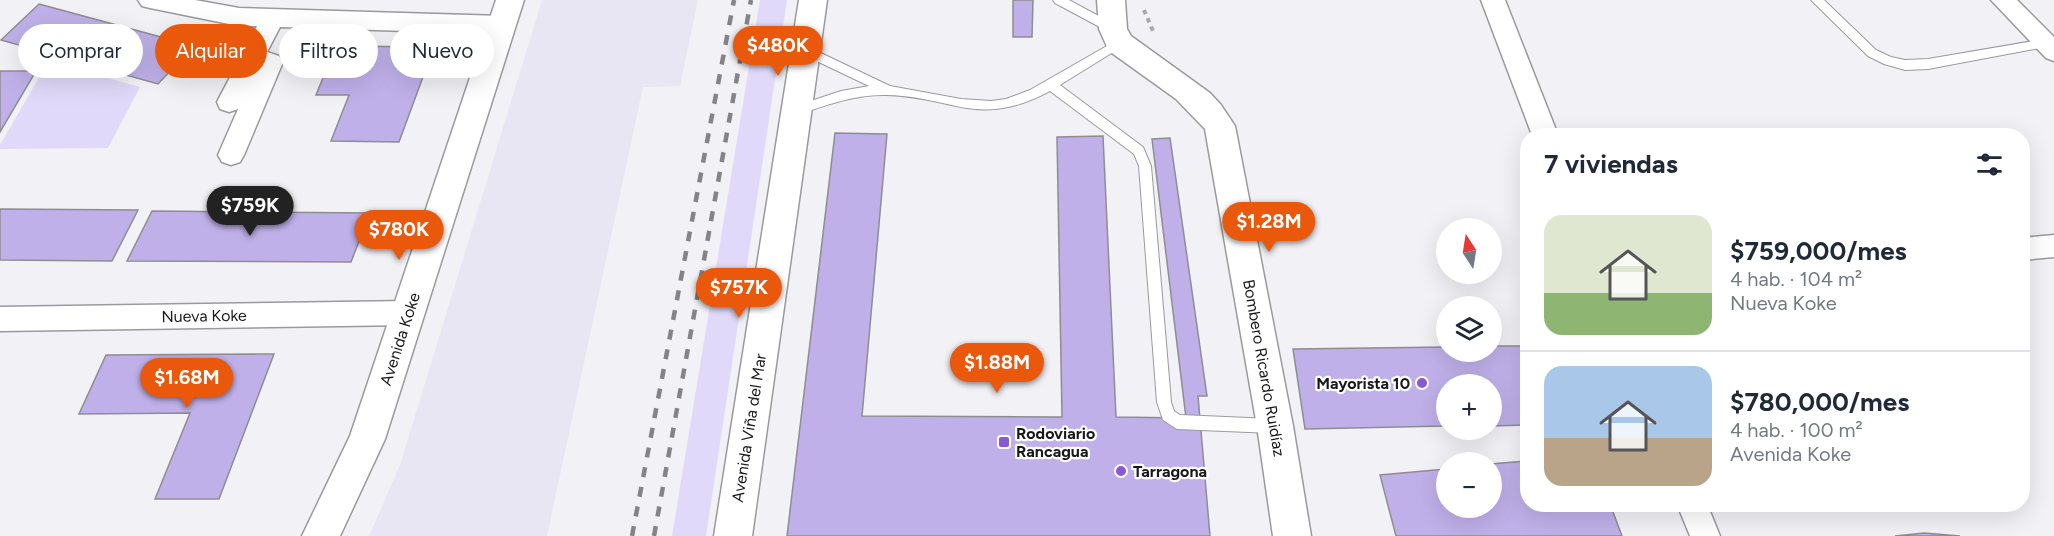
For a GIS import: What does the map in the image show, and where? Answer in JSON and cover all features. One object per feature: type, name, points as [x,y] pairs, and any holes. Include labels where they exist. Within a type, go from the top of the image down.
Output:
[{"type":"street","points":[[150,0],[222,15],[274,17],[506,12]]},
{"type":"street","name":"Avenida Viña del Mar","points":[[733,536],[813,0]]},
{"type":"street","points":[[1111,0],[1116,36]]},
{"type":"street","points":[[1493,0],[1542,128]]},
{"type":"street","points":[[2003,0],[2049,48]]},
{"type":"street","name":"Avenida Koke","points":[[321,536],[367,439],[506,12]]},
{"type":"street","points":[[267,30],[274,17]]},
{"type":"street","name":"Bombero Ricardo Ruidíaz","points":[[1116,36],[1198,100],[1220,126],[1275,426],[1292,536]]},
{"type":"street","points":[[229,102],[242,78]]},
{"type":"street","points":[[231,154],[264,78]]},
{"type":"street","points":[[2030,248],[2054,246]]},
{"type":"street","name":"Nueva Koke","points":[[0,319],[409,313]]},
{"type":"street","points":[[1695,512],[1705,536]]},
{"type":"lane","points":[[1817,0],[1872,53],[1888,61],[1905,65],[2049,48]]},
{"type":"lane","points":[[806,51],[889,90],[987,105],[1006,104],[1030,95],[1049,84],[1116,36],[1062,1]]},
{"type":"lane","points":[[1049,84],[1139,151],[1145,166],[1164,402],[1168,415],[1177,422],[1275,426]]},
{"type":"lane","points":[[797,110],[842,97],[889,90]]},
{"type":"shaded area","points":[[542,0],[698,0],[680,86],[643,87],[547,536],[369,536],[400,465]]},
{"type":"shaded area","points":[[760,0],[787,0],[706,536],[672,536]]},
{"type":"shaded area","points":[[39,78],[107,78],[140,87],[108,148],[0,149],[0,145]]},
{"type":"building","points":[[1013,0],[1033,0],[1032,37],[1013,37]]},
{"type":"building","points":[[39,4],[113,24],[18,24],[18,45],[1,40]]},
{"type":"building","points":[[143,32],[155,35],[155,78],[164,78],[158,84],[137,78],[143,78]]},
{"type":"building","points":[[378,46],[390,47],[390,78],[423,78],[399,142],[331,141],[349,95],[316,95],[323,78],[378,78]]},
{"type":"building","points":[[0,71],[18,71],[18,78],[32,78],[0,132]]},
{"type":"building","points":[[835,133],[887,134],[862,416],[1062,417],[1057,137],[1103,136],[1116,417],[1186,418],[1152,139],[1170,138],[1207,396],[1198,396],[1210,536],[787,536]]},
{"type":"building","points":[[0,209],[138,210],[112,261],[0,260]]},
{"type":"building","points":[[152,211],[370,213],[351,262],[127,261]]},
{"type":"building","points":[[1502,346],[1520,346],[1520,425],[1502,426],[1502,374],[1436,374],[1436,426],[1305,429],[1293,349],[1436,347],[1436,362],[1502,362]]},
{"type":"building","points":[[274,354],[219,499],[155,499],[190,413],[79,414],[106,355]]},
{"type":"building","points":[[1520,462],[1520,512],[1613,512],[1622,536],[1396,536],[1380,475],[1436,470],[1436,518],[1502,518],[1502,463]]},
{"type":"building","points":[[1924,533],[1960,536],[1895,536]]},
{"type":"railway","points":[[632,536],[734,0]]},
{"type":"railway","points":[[654,536],[751,0]]},
{"type":"place","name":"Mayorista 10","points":[[1422,383]]},
{"type":"place","name":"Rodoviario Rancagua","points":[[1004,442]]},
{"type":"place","name":"Tarragona","points":[[1121,471]]}]
